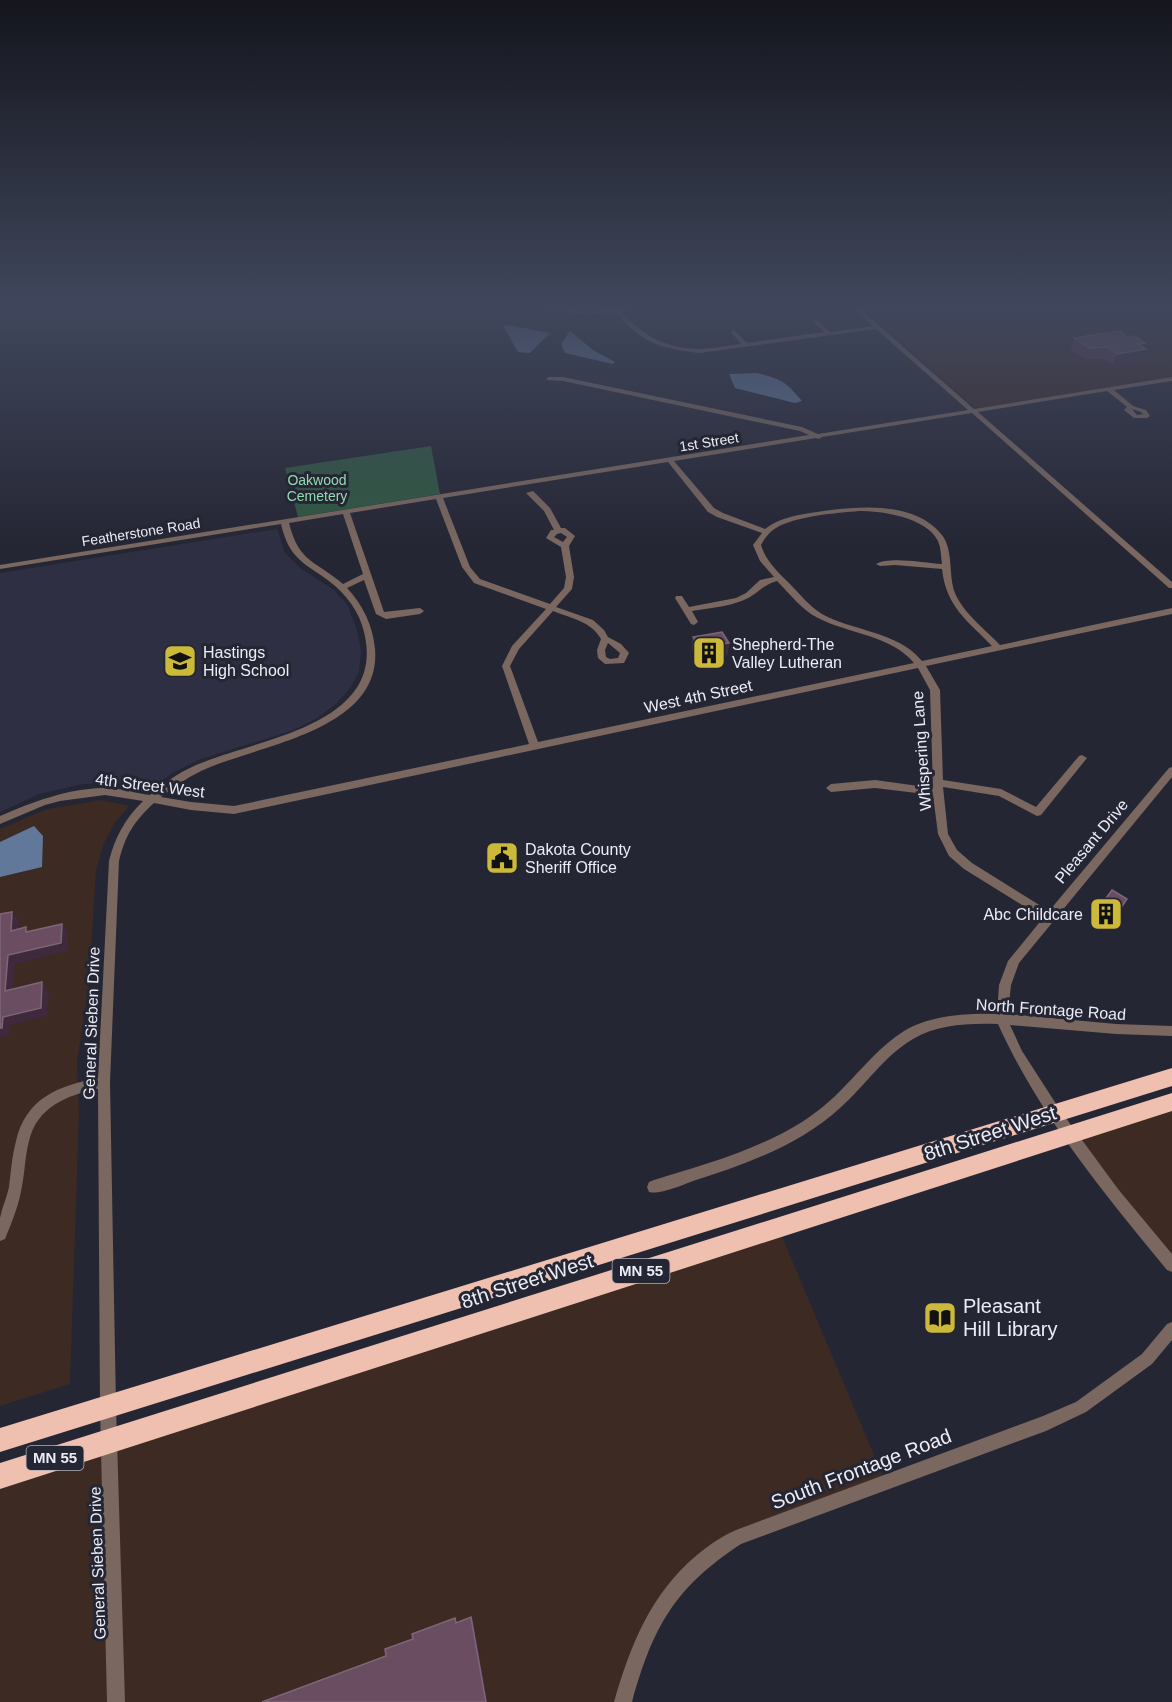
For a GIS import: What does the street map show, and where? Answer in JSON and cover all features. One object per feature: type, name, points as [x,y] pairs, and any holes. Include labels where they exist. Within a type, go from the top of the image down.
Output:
[{"type":"highway","name":"8th Street West","points":[[0,1440],[1172,1077]]},
{"type":"highway","name":"8th Street West","points":[[0,1476],[1172,1102]]},
{"type":"street","points":[[602,387],[811,432],[819,436]]},
{"type":"street","points":[[947,387],[1172,586]]},
{"type":"street","name":"1st Street","points":[[285,523],[1118,387]]},
{"type":"street","points":[[1108,389],[1131,407]]},
{"type":"street","points":[[795,429],[803,439]]},
{"type":"street","points":[[670,460],[711,510],[764,531],[785,520],[866,507],[887,509],[912,517],[933,529],[943,542],[945,567],[953,598],[998,648]]},
{"type":"street","points":[[530,493],[547,510],[558,530]]},
{"type":"street","points":[[439,498],[466,567],[477,581],[590,622],[601,632],[604,639]]},
{"type":"street","points":[[346,513],[382,616],[420,610]]},
{"type":"street","name":"Featherstone Road","points":[[0,567],[285,523]]},
{"type":"street","name":"General Sieben Drive","points":[[116,1702],[108,1407],[104,1082],[114,861],[120,838],[152,798],[178,779],[205,765],[298,736],[324,723],[345,707],[361,689],[369,672],[371,650],[367,629],[357,603],[342,587],[308,564],[293,550],[285,523]]},
{"type":"street","points":[[535,746],[506,666],[515,648],[570,584],[566,546],[570,533],[558,530],[551,534],[550,538],[566,546]]},
{"type":"street","name":"Whispering Lane","points":[[764,531],[757,545],[760,558],[818,615],[893,642],[910,653],[920,664],[935,690],[938,787],[943,834],[953,853],[968,866],[1049,916]]},
{"type":"street","points":[[880,564],[945,567]]},
{"type":"street","points":[[342,587],[368,575]]},
{"type":"street","points":[[686,610],[738,600],[749,595],[763,582],[779,578]]},
{"type":"street","points":[[679,598],[694,622]]},
{"type":"street","name":"West 4th Street","points":[[229,809],[1172,611]]},
{"type":"street","points":[[831,788],[875,784],[1001,793],[1037,812],[1082,758]]},
{"type":"street","name":"Pleasant Drive","points":[[1002,1020],[1005,985],[1011,968],[1049,916],[1172,770]]},
{"type":"street","name":"4th Street West","points":[[0,820],[42,802],[82,792],[105,791],[191,806],[229,809]]},
{"type":"street","name":"North Frontage Road","points":[[654,1187],[699,1174],[784,1141],[826,1113],[862,1080],[893,1046],[921,1029],[953,1020],[1002,1020],[1172,1032]]},
{"type":"street","points":[[1002,1020],[1025,1068],[1055,1114],[1113,1194],[1172,1265]]},
{"type":"street","points":[[0,1234],[12,1203],[20,1142],[28,1121],[44,1105],[64,1092],[104,1082]]},
{"type":"street","name":"South Frontage Road","points":[[622,1702],[643,1638],[658,1610],[692,1568],[712,1552],[736,1538],[1046,1423],[1081,1407],[1147,1359],[1172,1329]]},
{"type":"shaded area","points":[[790,387],[802,401],[795,403],[735,388]]},
{"type":"shaded area","points":[[952,387],[1107,387],[980,408],[975,407]]},
{"type":"shaded area","name":"Hastings High School","points":[[277,529],[285,553],[300,568],[334,590],[348,606],[357,631],[361,651],[359,672],[351,687],[337,703],[317,718],[294,730],[201,759],[172,773],[151,789],[109,783],[83,784],[39,794],[0,812],[0,573]]},
{"type":"shaded area","points":[[102,800],[129,806],[114,824],[104,843],[96,871],[89,983],[77,1062],[79,1113],[70,1384],[0,1406],[0,829],[47,809]]},
{"type":"shaded area","points":[[34,826],[43,836],[42,867],[0,877],[0,842]]},
{"type":"shaded area","points":[[1172,1102],[1172,1265],[1070,1134]]},
{"type":"shaded area","points":[[778,1227],[885,1481],[736,1538],[673,1589],[623,1702],[0,1702],[0,1476]]},
{"type":"green space","name":"Oakwood Cemetery","points":[[431,446],[440,494],[298,517],[285,468]]},
{"type":"building","points":[[722,632],[729,643],[699,648],[693,637]]},
{"type":"building","points":[[1112,890],[1127,899],[1117,914],[1101,905]]},
{"type":"building","points":[[12,912],[11,931],[26,927],[26,932],[62,924],[61,943],[8,955],[5,991],[42,982],[41,1008],[3,1017],[2,1028],[0,1028],[0,914]]},
{"type":"building","points":[[471,1617],[486,1702],[262,1702],[386,1656],[385,1649],[413,1639],[412,1634],[455,1618],[456,1623]]},
{"type":"place","name":"Shepherd-The Valley Lutheran","points":[[709,653]]},
{"type":"place","name":"Hastings High School","points":[[180,661]]},
{"type":"place","name":"Dakota County Sheriff Office","points":[[502,858]]},
{"type":"place","name":"Abc Childcare","points":[[1106,914]]},
{"type":"place","name":"Pleasant Hill Library","points":[[940,1318]]}]
